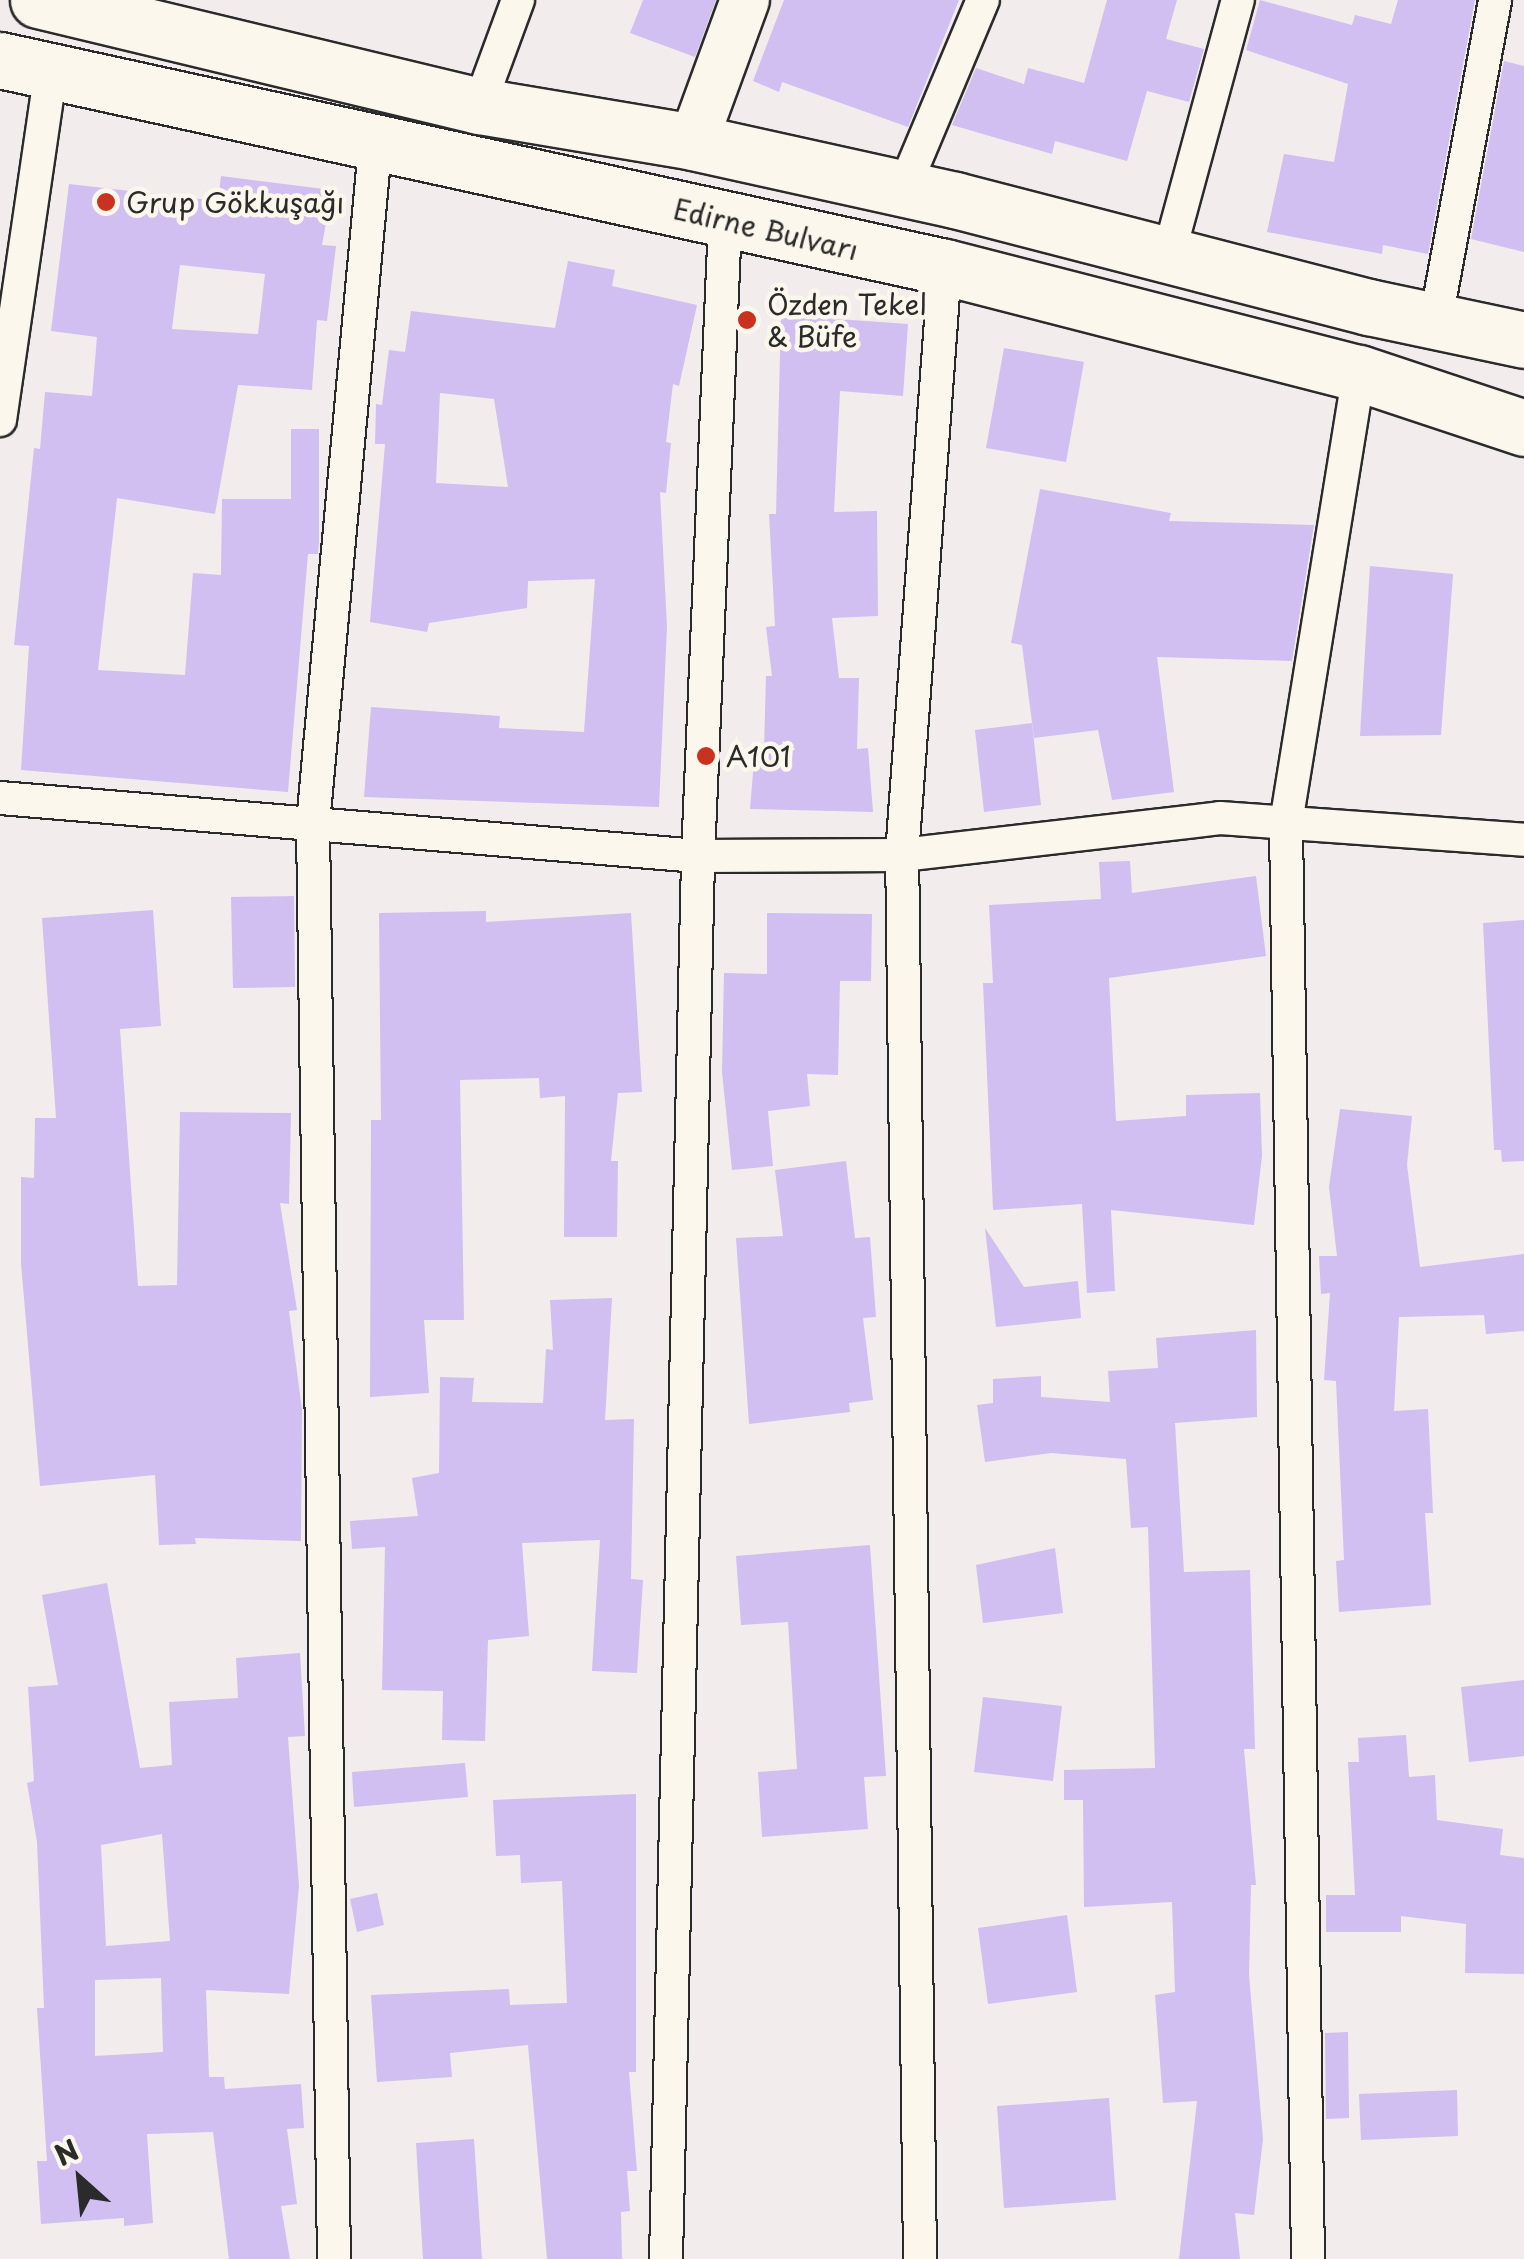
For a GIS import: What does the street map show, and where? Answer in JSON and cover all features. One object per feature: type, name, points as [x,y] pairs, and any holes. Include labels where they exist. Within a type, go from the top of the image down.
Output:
[{"type":"highway","points":[[61,2],[480,106],[692,142],[1524,340]]},
{"type":"highway","name":"Edirne Bulvarı","points":[[26,66],[376,138],[725,222],[945,267],[1359,373],[1524,428]]},
{"type":"street","points":[[480,106],[518,0]]},
{"type":"street","points":[[692,142],[746,0]]},
{"type":"street","points":[[903,190],[983,0]]},
{"type":"street","points":[[1168,257],[1238,0]]},
{"type":"street","points":[[1436,318],[1496,0]]},
{"type":"street","points":[[0,420],[26,66]]},
{"type":"street","points":[[334,2259],[312,823],[376,138]]},
{"type":"street","points":[[666,2259],[698,856],[725,222]]},
{"type":"street","points":[[920,2259],[902,855],[945,267]]},
{"type":"street","points":[[1308,2259],[1286,823],[1359,373]]},
{"type":"street","points":[[0,798],[698,856],[902,855],[1220,818],[1524,840]]},
{"type":"building","points":[[643,0],[716,0],[695,57],[630,33]]},
{"type":"building","points":[[784,0],[959,0],[908,127],[782,82],[779,92],[753,81]]},
{"type":"building","points":[[1107,0],[1177,0],[1166,39],[1204,49],[1189,102],[1147,91],[1127,161],[1055,141],[1052,154],[952,125],[976,68],[1024,84],[1028,68],[1084,83]]},
{"type":"building","points":[[1260,0],[1352,25],[1355,15],[1391,24],[1398,0],[1475,0],[1428,254],[1383,245],[1382,254],[1267,232],[1284,154],[1334,162],[1348,84],[1246,50]]},
{"type":"building","points":[[1504,61],[1524,66],[1524,252],[1471,239]]},
{"type":"building","points":[[221,176],[332,190],[322,245],[336,246],[327,321],[317,320],[312,390],[238,385],[215,514],[117,498],[98,670],[185,675],[193,573],[221,575],[222,499],[291,499],[291,429],[319,429],[318,554],[308,554],[288,792],[21,770],[29,646],[14,645],[34,448],[40,449],[45,392],[92,396],[97,337],[51,331],[69,184],[218,201]],"holes":[[[180,265],[265,274],[258,334],[172,329]]]},
{"type":"building","points":[[568,261],[615,270],[612,286],[697,305],[679,386],[673,384],[666,442],[671,443],[666,493],[660,492],[667,626],[659,807],[364,797],[371,707],[500,716],[499,728],[584,732],[595,579],[528,581],[527,608],[429,623],[427,632],[370,622],[385,444],[375,444],[376,404],[382,405],[389,350],[405,352],[411,311],[555,328]],"holes":[[[440,393],[494,399],[508,487],[436,483]]]},
{"type":"building","points":[[781,315],[908,324],[903,396],[840,391],[834,512],[877,511],[878,616],[832,618],[839,678],[859,678],[857,749],[868,748],[873,812],[750,809],[755,749],[764,749],[766,676],[772,676],[766,627],[775,626],[769,514],[776,514]]},
{"type":"building","points":[[1004,348],[1084,362],[1066,462],[986,448]]},
{"type":"building","points":[[1040,489],[1171,513],[1169,521],[1314,525],[1292,661],[1157,657],[1174,792],[1112,800],[1098,730],[1034,738],[1022,645],[1011,643]]},
{"type":"building","points":[[1370,566],[1453,574],[1441,735],[1360,736]]},
{"type":"building","points":[[1032,723],[1041,805],[984,812],[975,730]]},
{"type":"building","points":[[1130,861],[1132,893],[1256,876],[1266,956],[1109,978],[1116,1121],[1186,1116],[1186,1095],[1260,1093],[1262,1156],[1254,1225],[1111,1210],[1115,1291],[1087,1293],[1082,1204],[993,1210],[983,983],[993,983],[989,905],[1101,899],[1099,862]]},
{"type":"building","points":[[294,896],[295,987],[233,988],[231,897]]},
{"type":"building","points":[[153,910],[161,1026],[120,1029],[138,1286],[177,1285],[180,1112],[291,1113],[289,1204],[280,1203],[297,1310],[289,1311],[302,1410],[301,1541],[195,1538],[196,1544],[159,1545],[155,1475],[40,1486],[21,1263],[21,1177],[34,1178],[35,1118],[56,1118],[42,918]]},
{"type":"building","points":[[486,911],[486,922],[631,913],[642,1092],[618,1093],[611,1161],[618,1161],[617,1237],[564,1237],[565,1096],[540,1098],[539,1078],[460,1080],[464,1320],[424,1320],[429,1393],[370,1397],[371,1120],[381,1120],[379,913]]},
{"type":"building","points":[[767,913],[872,914],[871,981],[840,981],[838,1075],[807,1074],[810,1106],[768,1111],[773,1166],[732,1170],[722,1072],[724,973],[767,974]]},
{"type":"building","points":[[1524,920],[1524,1161],[1502,1162],[1501,1150],[1494,1150],[1483,923]]},
{"type":"building","points":[[1340,1109],[1412,1116],[1407,1165],[1420,1267],[1524,1254],[1524,1331],[1486,1334],[1484,1315],[1399,1317],[1394,1411],[1428,1409],[1433,1513],[1425,1513],[1431,1605],[1339,1612],[1336,1561],[1344,1560],[1336,1381],[1324,1380],[1330,1293],[1321,1294],[1319,1256],[1337,1256],[1329,1187]]},
{"type":"building","points":[[846,1161],[855,1238],[870,1237],[876,1317],[863,1318],[873,1400],[849,1403],[850,1412],[749,1424],[736,1238],[783,1236],[775,1170]]},
{"type":"building","points":[[985,1228],[1024,1287],[1078,1281],[1081,1318],[996,1327]]},
{"type":"building","points":[[612,1298],[605,1420],[634,1419],[631,1579],[643,1580],[637,1673],[592,1671],[600,1540],[522,1543],[529,1636],[488,1640],[485,1741],[442,1740],[443,1691],[382,1690],[385,1547],[352,1549],[350,1521],[418,1516],[412,1478],[439,1473],[440,1377],[474,1378],[472,1402],[543,1403],[546,1349],[553,1350],[550,1300]]},
{"type":"building","points":[[1256,1330],[1257,1417],[1175,1423],[1184,1572],[1250,1570],[1255,1749],[1244,1749],[1256,1885],[1251,1885],[1249,1975],[1263,2139],[1254,2215],[1235,2213],[1240,2259],[1179,2259],[1197,2101],[1163,2103],[1155,1995],[1175,1992],[1172,1902],[1084,1907],[1083,1800],[1064,1800],[1064,1770],[1155,1768],[1148,1527],[1131,1528],[1126,1459],[1051,1453],[985,1462],[977,1405],[993,1403],[993,1379],[1041,1376],[1041,1397],[1110,1402],[1108,1371],[1158,1368],[1156,1338]]},
{"type":"building","points":[[870,1545],[886,1776],[864,1777],[868,1829],[762,1837],[758,1772],[797,1769],[788,1622],[741,1625],[736,1556]]},
{"type":"building","points":[[1055,1548],[1063,1613],[983,1623],[976,1565]]},
{"type":"building","points":[[107,1583],[140,1768],[172,1765],[169,1702],[238,1698],[236,1658],[300,1653],[305,1736],[288,1737],[299,1886],[289,1994],[206,1990],[209,2077],[224,2077],[225,2089],[301,2084],[304,2128],[287,2129],[297,2204],[281,2206],[290,2259],[229,2259],[213,2132],[147,2134],[153,2223],[124,2226],[124,2218],[41,2224],[37,2161],[47,2161],[37,2008],[44,2008],[37,1842],[27,1783],[34,1781],[28,1687],[58,1685],[42,1595]],"holes":[[[162,1834],[170,1941],[106,1946],[101,1845]],[[161,1978],[163,2052],[95,2056],[95,1980]]]},
{"type":"building","points":[[1524,1680],[1524,1756],[1469,1762],[1461,1687]]},
{"type":"building","points":[[983,1697],[1062,1706],[1053,1781],[974,1772]]},
{"type":"building","points":[[1406,1735],[1409,1777],[1435,1775],[1437,1820],[1503,1829],[1500,1855],[1524,1858],[1524,1974],[1465,1973],[1466,1924],[1401,1916],[1401,1932],[1326,1932],[1326,1895],[1355,1895],[1348,1762],[1359,1762],[1358,1738]]},
{"type":"building","points":[[465,1763],[468,1797],[354,1807],[352,1772]]},
{"type":"building","points":[[636,1794],[636,2072],[629,2072],[637,2171],[627,2171],[630,2211],[621,2212],[622,2259],[547,2259],[528,2045],[450,2053],[452,2077],[377,2082],[371,1995],[509,1989],[510,2005],[567,2003],[562,1881],[521,1883],[520,1855],[496,1856],[493,1800]]},
{"type":"building","points":[[377,1893],[384,1925],[357,1932],[350,1899]]},
{"type":"building","points":[[1067,1915],[1077,1992],[988,2004],[978,1928]]},
{"type":"building","points":[[1348,2032],[1349,2118],[1326,2119],[1325,2033]]},
{"type":"building","points":[[1457,2090],[1458,2136],[1361,2140],[1359,2094]]},
{"type":"building","points":[[1109,2098],[1116,2200],[1004,2208],[997,2106]]},
{"type":"building","points":[[474,2139],[482,2259],[423,2259],[416,2143]]},
{"type":"place","name":"Grup Gökkuşağı","points":[[106,202]]},
{"type":"place","name":"Özden Tekel & Büfe","points":[[747,320]]},
{"type":"place","name":"A101","points":[[706,756]]}]
